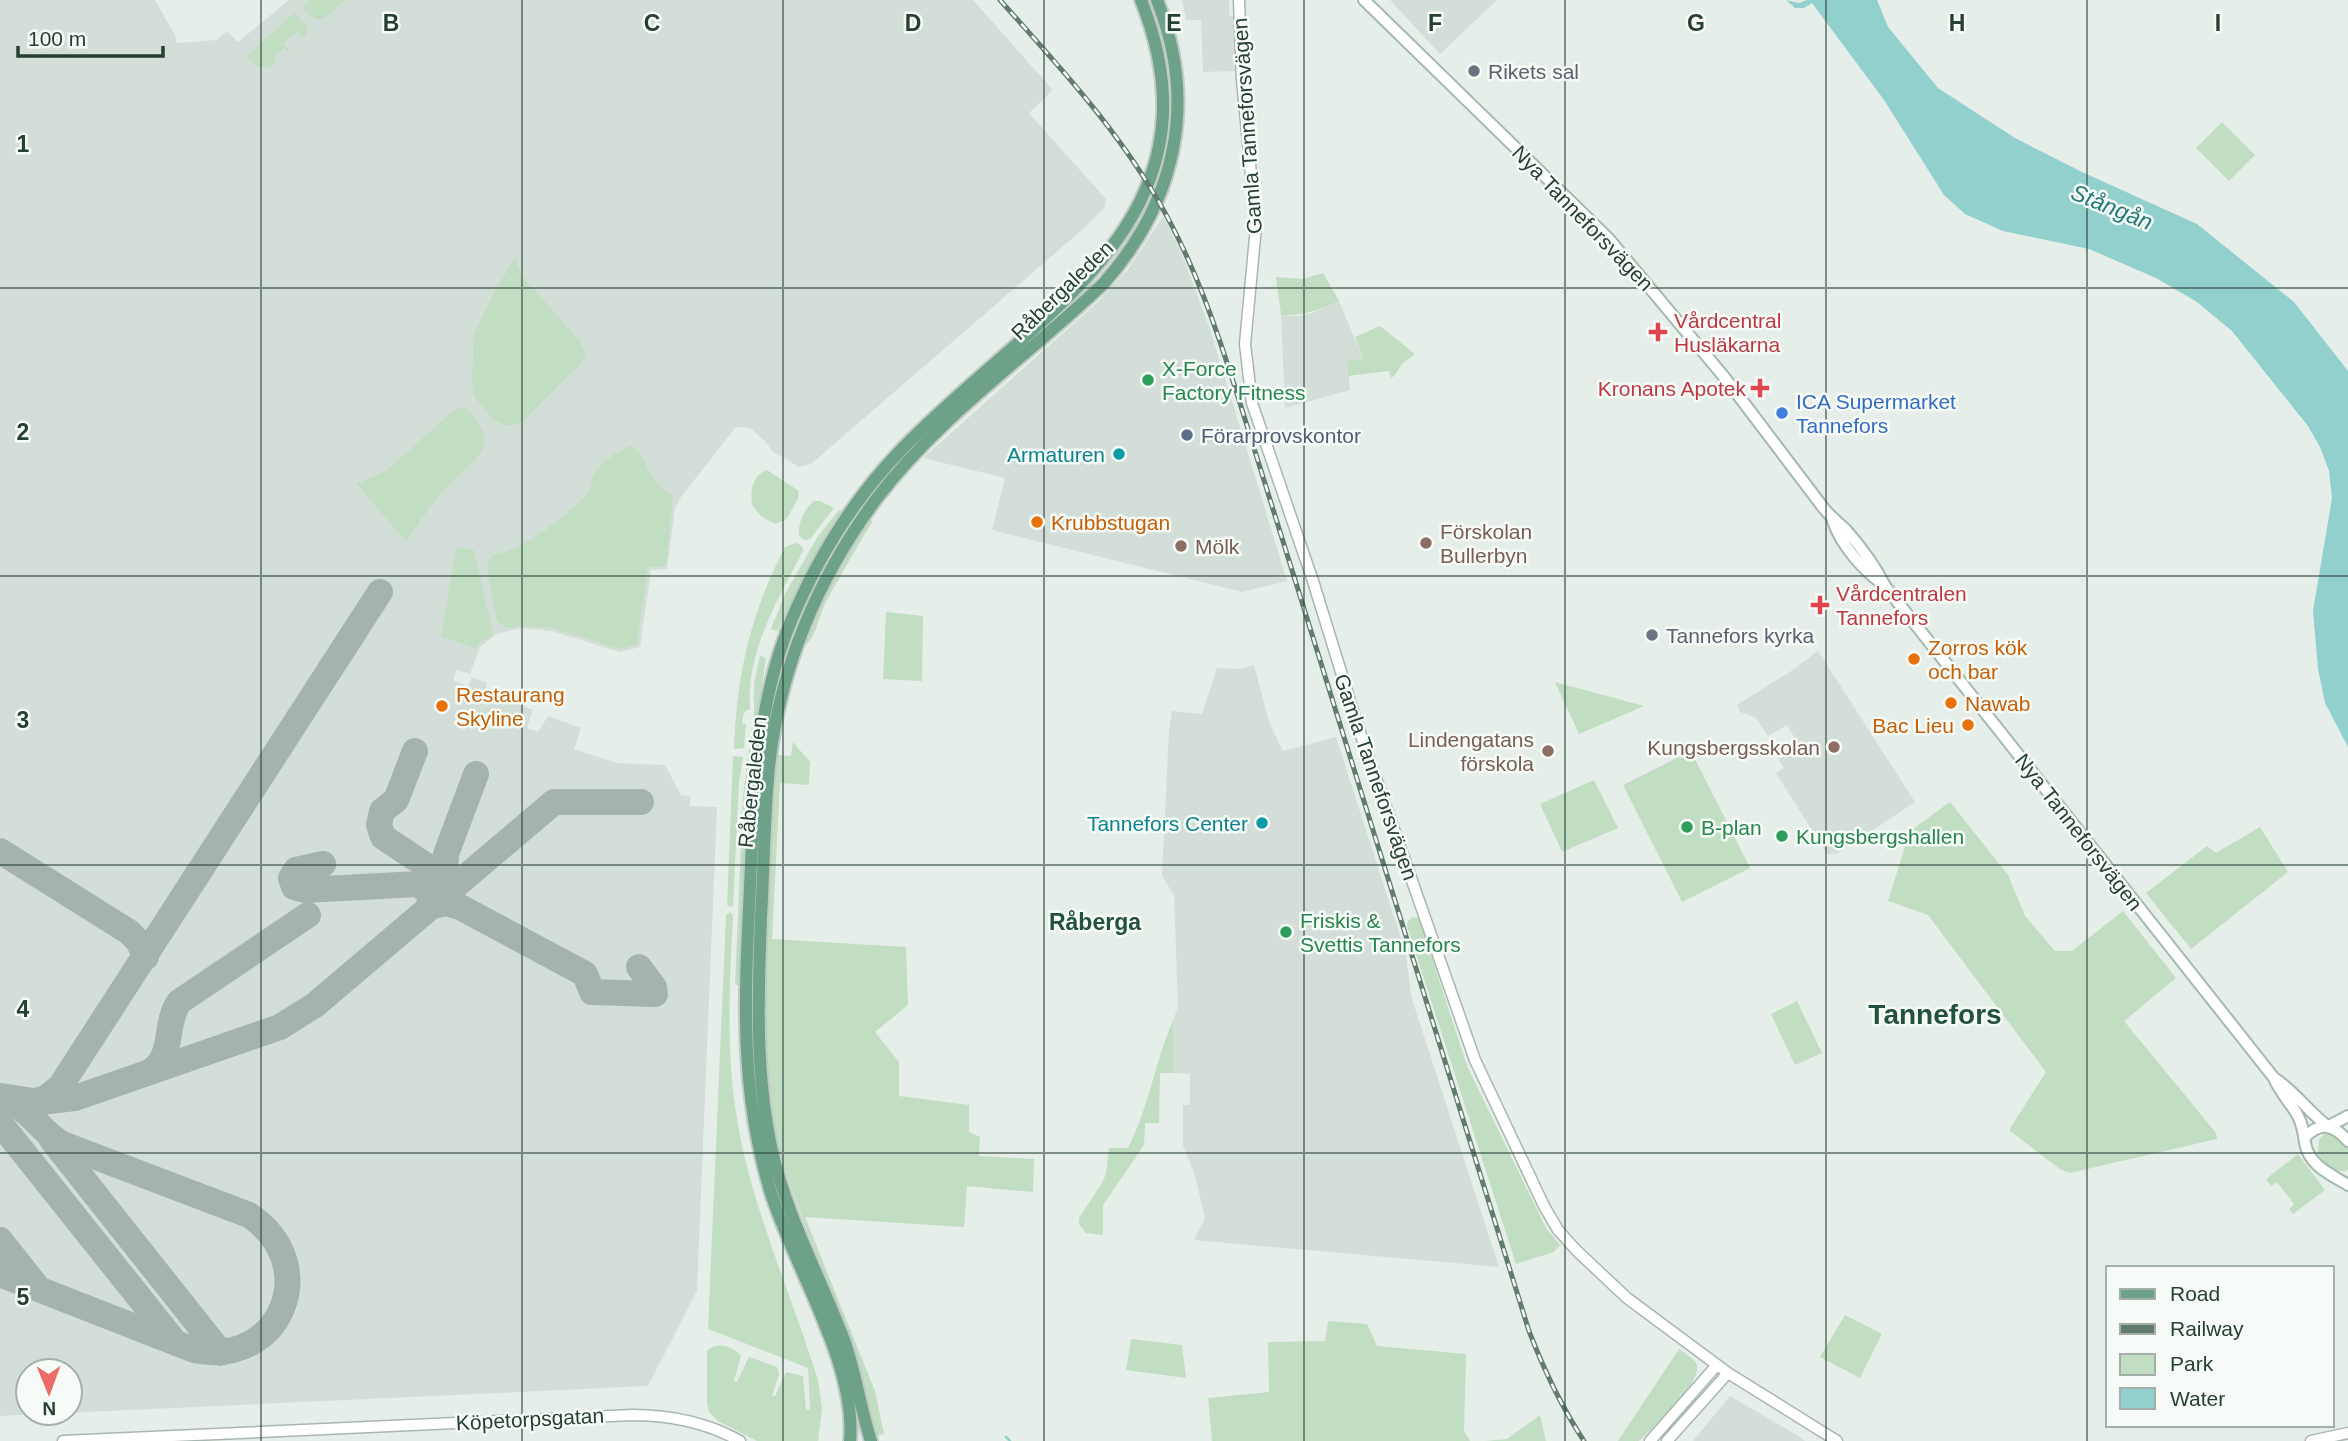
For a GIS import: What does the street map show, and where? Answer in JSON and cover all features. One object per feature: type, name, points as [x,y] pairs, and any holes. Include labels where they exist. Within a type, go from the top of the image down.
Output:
[{"type":"main road","name":"Råbergaleden","points":[[850,1441],[850,1413],[844,1380],[831,1340],[771,1194],[758,1147],[750,1097],[745,1022],[746,976],[753,809],[763,715],[778,657],[792,620],[812,576],[845,521],[901,450],[1051,315],[1092,274],[1113,249],[1135,215],[1155,162],[1161,124],[1160,65],[1141,0]]},
{"type":"main road","name":"Råbergaleden","points":[[870,1441],[849,1356],[773,1155],[762,1096],[758,1047],[759,977],[769,766],[777,718],[789,670],[812,606],[839,555],[879,496],[936,433],[1104,283],[1125,258],[1148,222],[1170,164],[1178,103],[1171,43],[1157,0]]},
{"type":"main road","name":"Nya Tanneforsvägen","points":[[1364,0],[1608,237],[1725,378],[1833,521],[1837,533],[1870,575],[1885,586],[2274,1078],[2298,1117],[2311,1157],[2330,1177],[2346,1181]]},
{"type":"main road","name":"Nya Tanneforsvägen","points":[[2274,1078],[2348,1141]]},
{"type":"main road","points":[[2305,1137],[2317,1127],[2348,1116]]},
{"type":"street","name":"Gamla Tanneforsvägen","points":[[1239,0],[1242,80],[1256,228],[1245,322],[1252,403],[1310,574],[1358,729],[1475,1060],[1558,1230],[1607,1280],[1728,1373],[1837,1441]]},
{"type":"street","points":[[1650,1441],[1717,1364]]},
{"type":"street","points":[[1667,1441],[1728,1373]]},
{"type":"street","name":"Köpetorpsgatan","points":[[63,1441],[649,1415],[694,1421],[740,1441]]},
{"type":"street","points":[[2311,1441],[2348,1433]]},
{"type":"shaded area","points":[[0,0],[155,0],[177,43],[216,40],[227,31],[238,42],[289,0],[973,0],[1053,90],[1029,113],[1106,199],[1105,207],[1082,230],[811,464],[799,467],[772,451],[750,428],[736,427],[675,508],[667,569],[651,570],[640,647],[620,652],[551,631],[521,628],[497,634],[480,647],[470,674],[457,670],[453,680],[468,686],[472,677],[487,683],[485,691],[533,710],[527,728],[538,732],[548,716],[581,728],[574,749],[617,763],[665,765],[681,795],[690,796],[690,806],[717,807],[697,1291],[648,1386],[84,1412],[84,1357],[14,1357],[14,1415],[0,1416]]},
{"type":"shaded area","points":[[1182,0],[1229,0],[1229,15],[1234,16],[1236,71],[1203,72],[1201,20],[1186,20]]},
{"type":"shaded area","points":[[1390,0],[1497,0],[1440,54]]},
{"type":"shaded area","points":[[1163,216],[1180,249],[1211,332],[1287,581],[1242,592],[992,530],[1005,478],[923,458],[1099,301],[1129,268]]},
{"type":"shaded area","points":[[1339,301],[1363,358],[1347,361],[1350,390],[1285,408],[1281,315],[1312,313]]},
{"type":"shaded area","name":"Kungsbergsskolan","points":[[1818,651],[1915,802],[1837,854],[1827,854],[1776,773],[1784,768],[1778,759],[1780,754],[1796,740],[1787,725],[1768,736],[1755,717],[1740,712],[1737,705]]},
{"type":"shaded area","points":[[1254,665],[1269,722],[1283,751],[1336,737],[1406,954],[1411,996],[1499,1267],[1194,1240],[1205,1218],[1195,1176],[1183,1145],[1183,1105],[1190,1105],[1190,1074],[1174,1073],[1173,1020],[1178,1008],[1174,896],[1162,875],[1169,730],[1172,711],[1202,714],[1217,668],[1240,669]]},
{"type":"shaded area","points":[[1730,1396],[1800,1437],[1805,1441],[1693,1441]]},
{"type":"green space","points":[[310,0],[345,0],[329,15],[320,19],[302,7]]},
{"type":"green space","points":[[294,13],[306,27],[304,38],[298,32],[284,43],[288,52],[284,48],[274,57],[277,61],[268,69],[257,66],[247,56]]},
{"type":"green space","points":[[2222,122],[2255,155],[2229,181],[2196,148]]},
{"type":"green space","points":[[515,258],[522,276],[579,340],[586,355],[579,366],[523,421],[507,426],[493,419],[473,395],[474,333],[494,292]]},
{"type":"green space","points":[[1323,273],[1339,301],[1311,312],[1281,315],[1276,277],[1303,279]]},
{"type":"green space","points":[[1380,326],[1415,354],[1403,363],[1391,378],[1389,371],[1348,376],[1347,361],[1363,358],[1355,337]]},
{"type":"green space","points":[[468,409],[484,434],[481,453],[441,494],[406,541],[356,484],[386,471],[454,410]]},
{"type":"green space","points":[[631,446],[639,452],[656,483],[673,497],[666,566],[648,567],[637,644],[621,649],[552,628],[508,628],[497,622],[487,565],[492,555],[517,547],[555,523],[588,493],[600,466]]},
{"type":"green space","points":[[767,470],[799,491],[787,519],[775,524],[762,517],[752,505],[753,484],[762,472]]},
{"type":"green space","points":[[814,501],[834,508],[810,539],[804,540],[799,535],[801,521]]},
{"type":"green space","points":[[839,510],[843,512],[821,547],[777,631],[771,629],[785,594],[818,536]]},
{"type":"green space","points":[[869,520],[873,521],[825,604],[815,632],[806,645],[823,596]]},
{"type":"green space","points":[[796,543],[802,546],[803,551],[765,627],[758,647],[750,688],[750,709],[744,712],[742,723],[746,724],[744,748],[734,749],[738,695],[754,621],[785,547]]},
{"type":"green space","points":[[457,547],[474,550],[493,634],[476,649],[441,636]]},
{"type":"green space","points":[[886,612],[923,616],[922,681],[883,679]]},
{"type":"green space","points":[[760,656],[766,658],[748,783],[739,985],[735,985],[743,796],[754,710],[754,683]]},
{"type":"green space","points":[[1555,682],[1644,706],[1579,734]]},
{"type":"green space","points":[[793,742],[810,762],[809,785],[780,783],[772,939],[906,947],[908,1005],[875,1032],[899,1062],[899,1096],[969,1105],[969,1132],[980,1137],[979,1156],[1034,1159],[1033,1192],[967,1186],[964,1227],[805,1217],[875,1391],[884,1434],[876,1436],[852,1342],[807,1231],[781,1156],[767,1082],[767,935],[778,755],[791,756]]},
{"type":"green space","name":"B-plan","points":[[1691,751],[1750,868],[1682,902],[1623,785]]},
{"type":"green space","points":[[733,756],[743,757],[731,907],[727,905]]},
{"type":"green space","points":[[1594,780],[1618,828],[1562,852],[1540,804]]},
{"type":"green space","points":[[1950,802],[2008,875],[2025,916],[2055,951],[2072,951],[2123,911],[2176,978],[2124,1021],[2216,1133],[2217,1139],[2070,1173],[2061,1170],[2009,1130],[2046,1072],[1928,915],[1888,901],[1910,831]]},
{"type":"green space","points":[[2260,827],[2288,872],[2191,949],[2146,893],[2207,846],[2216,853]]},
{"type":"green space","points":[[730,912],[733,915],[730,1034],[735,1106],[741,1141],[760,1210],[818,1380],[822,1408],[818,1441],[757,1441],[718,1421],[709,1412],[707,1403],[707,1351],[720,1346],[730,1347],[741,1356],[734,1381],[737,1382],[749,1357],[777,1367],[779,1374],[772,1396],[775,1396],[786,1372],[803,1376],[806,1410],[810,1409],[808,1368],[708,1329],[726,915]]},
{"type":"green space","points":[[1413,917],[1419,918],[1467,1066],[1546,1228],[1560,1245],[1554,1252],[1516,1264],[1407,926]]},
{"type":"green space","points":[[1797,1001],[1822,1053],[1795,1065],[1771,1014]]},
{"type":"green space","points":[[1173,1020],[1174,1073],[1160,1073],[1159,1123],[1145,1123],[1144,1145],[1103,1205],[1103,1235],[1086,1233],[1079,1224],[1079,1218],[1106,1174],[1109,1148],[1128,1148]]},
{"type":"green space","points":[[2326,1133],[2335,1135],[2348,1148],[2346,1171],[2333,1171],[2318,1155],[2319,1139]]},
{"type":"green space","points":[[2298,1154],[2325,1190],[2293,1214],[2289,1209],[2294,1204],[2277,1182],[2271,1186],[2266,1179]]},
{"type":"green space","points":[[1845,1315],[1882,1334],[1860,1378],[1820,1357]]},
{"type":"green space","points":[[1328,1321],[1367,1324],[1377,1346],[1466,1354],[1464,1431],[1470,1441],[1212,1441],[1208,1398],[1269,1392],[1268,1342],[1325,1341]]},
{"type":"green space","points":[[1131,1339],[1182,1345],[1186,1378],[1126,1370]]},
{"type":"green space","points":[[1679,1349],[1696,1363],[1697,1371],[1693,1381],[1665,1416],[1639,1441],[1618,1441]]},
{"type":"green space","points":[[1540,1415],[1546,1441],[1485,1441],[1507,1439]]},
{"type":"water","name":"Stångån","points":[[1786,0],[1799,3],[1807,0],[1877,0],[1888,27],[1938,88],[2015,138],[2082,172],[2197,224],[2294,302],[2348,371],[2348,747],[2325,703],[2318,669],[2313,611],[2332,498],[2329,471],[2308,426],[2232,331],[2197,302],[2156,278],[2089,249],[2003,231],[1965,214],[1944,195],[1884,100],[1812,3],[1804,8],[1795,8]]},
{"type":"waterway","points":[[1006,1437],[1010,1441]]},
{"type":"taxiway","points":[[36,1101],[46,1098],[60,1087],[380,592]]},
{"type":"taxiway","points":[[415,751],[396,800],[382,811],[379,825],[383,837],[439,874],[444,884]]},
{"type":"taxiway","points":[[444,890],[446,854],[476,774]]},
{"type":"taxiway","points":[[1,1096],[40,1102],[75,1098],[280,1027],[315,1005],[554,802],[641,802]]},
{"type":"taxiway","points":[[0,851],[129,932],[138,941],[146,957]]},
{"type":"taxiway","points":[[323,864],[296,870],[291,878],[294,887],[305,890],[418,884],[429,892],[427,910]]},
{"type":"taxiway","points":[[430,907],[446,903],[460,907],[585,974],[592,992],[655,994]]},
{"type":"taxiway","points":[[148,1073],[157,1066],[166,1050],[171,1021],[179,1002],[308,915]]},
{"type":"taxiway","points":[[639,967],[654,987],[652,994]]},
{"type":"taxiway","points":[[0,1274],[194,1350],[225,1351],[250,1343],[270,1328],[282,1308],[287,1284],[284,1259],[271,1236],[249,1215],[62,1144],[8,1099]]},
{"type":"taxiway","points":[[0,1123],[174,1341]]},
{"type":"taxiway","points":[[52,1140],[221,1353]]},
{"type":"taxiway","points":[[0,1240],[38,1288]]},
{"type":"railway","points":[[1000,0],[1083,95],[1139,170],[1170,221],[1204,296],[1239,400],[1529,1331],[1554,1387],[1584,1441]]},
{"type":"place","name":"Rikets sal","points":[[1474,71]]},
{"type":"place","name":"Vårdcentral Husläkarna","points":[[1658,332]]},
{"type":"place","name":"X-Force Factory Fitness","points":[[1148,380]]},
{"type":"place","name":"Kronans Apotek","points":[[1760,388]]},
{"type":"place","name":"ICA Supermarket Tannefors","points":[[1782,413]]},
{"type":"place","name":"Förarprovskontor","points":[[1187,435]]},
{"type":"place","name":"Armaturen","points":[[1119,454]]},
{"type":"place","name":"Krubbstugan","points":[[1037,522]]},
{"type":"place","name":"Förskolan Bullerbyn","points":[[1426,543]]},
{"type":"place","name":"Mölk","points":[[1181,546]]},
{"type":"place","name":"Vårdcentralen Tannefors","points":[[1820,605]]},
{"type":"place","name":"Tannefors kyrka","points":[[1652,635]]},
{"type":"place","name":"Zorros kök och bar","points":[[1914,659]]},
{"type":"place","name":"Nawab","points":[[1951,703]]},
{"type":"place","name":"Restaurang Skyline","points":[[442,706]]},
{"type":"place","name":"Bac Lieu","points":[[1968,725]]},
{"type":"place","name":"Kungsbergsskolan","points":[[1834,747]]},
{"type":"place","name":"Lindengatans förskola","points":[[1548,751]]},
{"type":"place","name":"Tannefors Center","points":[[1262,823]]},
{"type":"place","name":"B-plan","points":[[1687,827]]},
{"type":"place","name":"Kungsbergshallen","points":[[1782,836]]},
{"type":"place","name":"Friskis & Svettis Tannefors","points":[[1286,932]]},
{"type":"district","name":"Råberga","points":[[1095,922]]},
{"type":"district","name":"Tannefors","points":[[1935,1014]]}]
